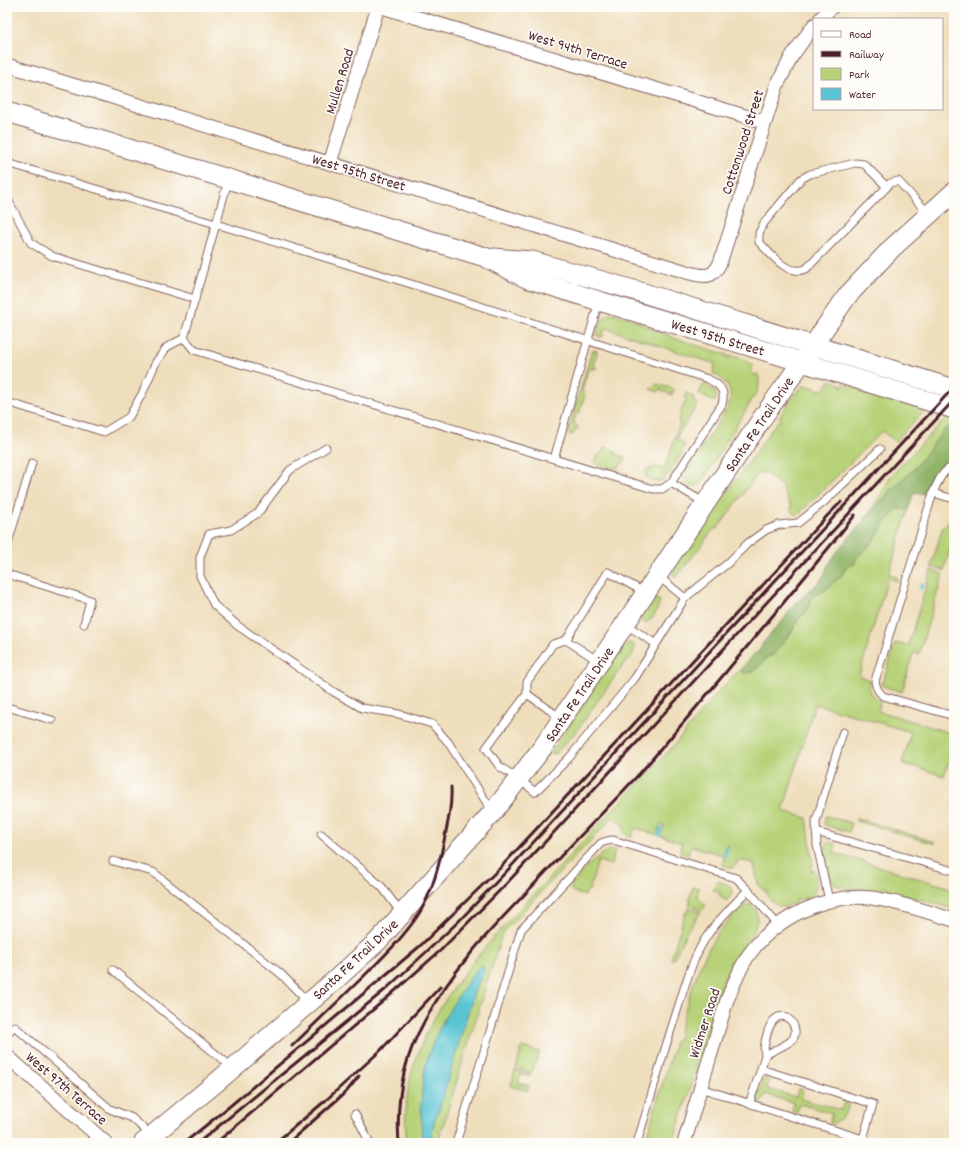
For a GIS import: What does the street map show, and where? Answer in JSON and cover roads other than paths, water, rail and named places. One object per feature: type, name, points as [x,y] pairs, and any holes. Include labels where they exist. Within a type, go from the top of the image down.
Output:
[{"type":"main road","name":"West 95th Street","points":[[7,112],[485,257],[526,278],[954,409]]},
{"type":"main road","name":"Santa Fe Trail Drive","points":[[148,1139],[234,1068],[378,941],[493,812],[520,779],[543,747],[765,414],[848,295],[892,248],[954,192]]},
{"type":"main road","name":"West 95th Street","points":[[485,257],[532,261],[637,291],[954,389]]},
{"type":"street","name":"Mullen Road","points":[[330,163],[378,7]]},
{"type":"street","name":"West 94th Terrace","points":[[382,7],[765,122]]},
{"type":"street","points":[[821,18],[832,7]]},
{"type":"street","name":"Cottonwood Street","points":[[712,274],[717,270],[720,263],[777,85],[792,56],[813,26]]},
{"type":"street","name":"West 95th Street","points":[[7,65],[690,273],[703,276],[712,274]]},
{"type":"street","name":"Widmer Road","points":[[684,1143],[728,1000],[740,969],[749,954],[759,942],[778,925],[809,908],[829,901],[856,898],[888,901],[954,920]]},
{"type":"street","name":"West 97th Terrace","points":[[7,1056],[106,1143]]},
{"type":"lane","points":[[7,163],[216,224],[418,286],[708,379],[720,387],[724,398],[722,404],[671,483],[662,490],[653,489],[194,350],[184,338]]},
{"type":"lane","points":[[887,187],[864,164],[855,163],[810,174],[801,179],[764,223],[759,233],[759,242],[781,264],[800,272],[806,269],[887,187],[890,183],[898,181],[929,214]]},
{"type":"lane","points":[[7,402],[104,432],[129,418],[142,394],[156,362],[167,347],[184,338],[228,179]]},
{"type":"lane","points":[[7,198],[31,242],[52,256],[195,298]]},
{"type":"lane","points":[[554,459],[599,301]]},
{"type":"lane","points":[[326,448],[290,470],[258,513],[231,530],[209,534],[200,557],[200,576],[214,605],[238,626],[334,692],[362,708],[400,714],[432,724],[448,742],[493,812]]},
{"type":"lane","points":[[645,593],[608,572],[566,640],[553,644],[527,682],[527,694],[486,748],[500,767],[520,779],[535,792],[569,758],[635,678],[686,598],[728,563],[748,543],[766,530],[780,525],[798,523],[824,502],[880,449]]},
{"type":"lane","points":[[7,546],[32,463]]},
{"type":"lane","points":[[954,466],[949,468],[940,478],[933,493],[875,681],[878,691],[883,696],[954,716]]},
{"type":"lane","points":[[671,483],[706,503]]},
{"type":"lane","points":[[933,493],[954,499]]},
{"type":"lane","points":[[7,574],[90,600],[84,624]]},
{"type":"lane","points":[[657,575],[686,598]]},
{"type":"lane","points":[[625,624],[656,644]]},
{"type":"lane","points":[[566,640],[600,662]]},
{"type":"lane","points":[[527,694],[562,719]]},
{"type":"lane","points":[[7,707],[52,720]]},
{"type":"lane","points":[[829,901],[817,845],[816,821],[844,732]]},
{"type":"lane","points":[[816,832],[954,871]]},
{"type":"lane","points":[[321,834],[382,887],[402,915]]},
{"type":"lane","points":[[456,1143],[521,930],[601,844],[613,840],[736,878],[778,925]]},
{"type":"lane","points":[[113,861],[153,872],[282,974],[309,1003]]},
{"type":"lane","points":[[637,1143],[665,1049],[693,964],[709,933],[720,919],[748,890]]},
{"type":"lane","points":[[113,970],[234,1068]]},
{"type":"lane","points":[[749,1104],[765,1055],[763,1047],[770,1025],[776,1018],[781,1016],[786,1017],[794,1026],[795,1030],[792,1041],[765,1055]]},
{"type":"lane","points":[[7,1034],[14,1026],[110,1109],[132,1118],[148,1139]]},
{"type":"lane","points":[[700,1088],[863,1139],[873,1104],[761,1069]]},
{"type":"lane","points":[[355,1114],[370,1143]]},
{"type":"water","points":[[481,966],[484,970],[474,992],[439,1110],[434,1122],[430,1143],[422,1143],[422,1094],[424,1074],[430,1051],[441,1026],[455,1002],[470,979]]},
{"type":"waterway","points":[[921,588],[922,584]]},
{"type":"waterway","points":[[659,835],[661,829]]},
{"type":"waterway","points":[[724,856],[727,848]]},
{"type":"railway","points":[[198,1143],[386,989],[459,921],[954,387]]},
{"type":"railway","points":[[216,1143],[441,950],[507,883],[954,400]]},
{"type":"railway","points":[[184,1143],[420,946],[500,868],[841,502]]},
{"type":"railway","points":[[399,1143],[398,1128],[400,1097],[402,1082],[410,1052],[433,1006],[457,971],[497,923],[641,772],[726,672],[855,515]]},
{"type":"railway","points":[[292,1046],[387,953],[408,929],[425,904],[440,859],[449,814],[451,787]]},
{"type":"railway","points":[[275,1143],[325,1101],[380,1051],[441,986]]},
{"type":"railway","points":[[288,1143],[347,1091],[359,1076]]}]
